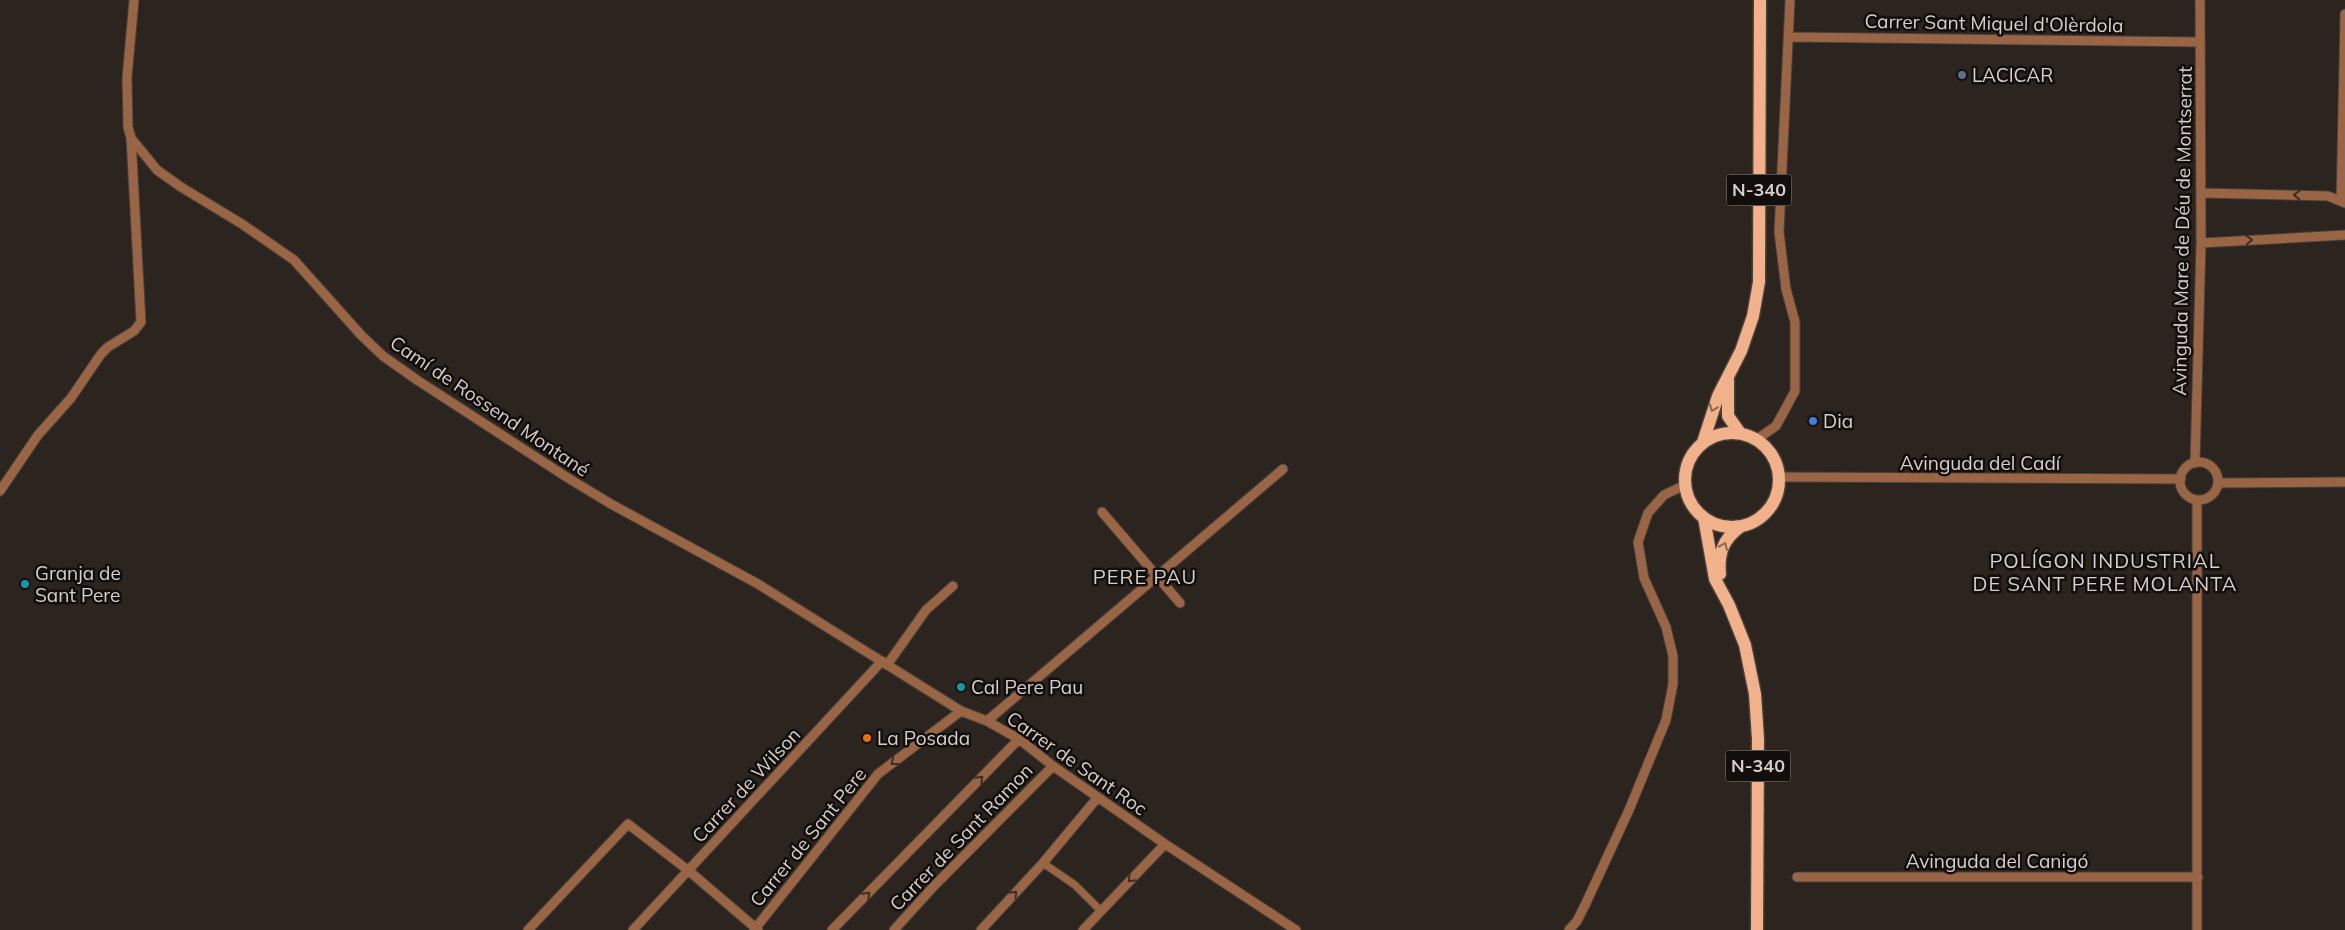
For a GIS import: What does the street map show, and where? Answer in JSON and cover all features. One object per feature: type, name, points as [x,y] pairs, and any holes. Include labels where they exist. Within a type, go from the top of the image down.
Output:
[{"type":"main road","name":"N-340","points":[[1729,605],[1715,579],[1704,518],[1694,509],[1684,485],[1686,469],[1692,454],[1703,442],[1714,405],[1741,351],[1753,316],[1759,282],[1760,0]]},
{"type":"main road","name":"N-340","points":[[1728,375],[1728,416],[1740,433]]},
{"type":"main road","points":[[1703,442],[1721,434],[1740,433],[1757,439],[1768,449],[1776,462],[1779,478]]},
{"type":"main road","name":"N-340","points":[[1757,930],[1757,713],[1749,660],[1720,576],[1719,559],[1725,541],[1740,527],[1753,523],[1768,510],[1778,491],[1779,478]]},
{"type":"main road","points":[[1704,518],[1721,526],[1740,527]]},
{"type":"street","name":"Camí de Rossend Montané","points":[[134,0],[126,78],[126,115],[131,138],[151,163],[168,178],[242,224],[294,260],[361,335],[383,356],[410,376],[611,504],[758,584]]},
{"type":"street","points":[[1757,439],[1776,426],[1795,391],[1795,322],[1786,289],[1780,232],[1790,0]]},
{"type":"street","name":"Avinguda Mare de Déu de Montserrat","points":[[2195,463],[2201,243],[2200,0]]},
{"type":"street","points":[[2201,193],[2328,196],[2343,202],[2345,14]]},
{"type":"street","name":"Carrer Sant Miquel d'Olèrdola","points":[[1788,37],[2200,42]]},
{"type":"street","points":[[0,491],[38,436],[71,398],[101,354],[108,347],[134,331],[142,322],[131,138]]},
{"type":"street","points":[[2201,243],[2345,235]]},
{"type":"street","points":[[2195,463],[2211,466],[2218,477],[2218,483],[2212,495],[2198,500],[2186,495],[2181,486],[2184,470],[2195,463]]},
{"type":"street","points":[[987,721],[1283,469]]},
{"type":"street","name":"Avinguda del Cadí","points":[[1779,478],[2181,479]]},
{"type":"street","points":[[2218,483],[2345,482]]},
{"type":"street","points":[[1569,930],[1586,903],[1666,720],[1673,684],[1673,656],[1666,627],[1644,578],[1638,542],[1648,513],[1664,495],[1684,485]]},
{"type":"street","points":[[2198,500],[2198,930]]},
{"type":"street","points":[[1102,512],[1180,603]]},
{"type":"street","name":"Carrer de Sant Roc","points":[[758,584],[961,711],[987,721],[1019,739],[1098,798],[1296,930]]},
{"type":"street","name":"Carrer de Wilson","points":[[634,930],[884,663],[926,610],[953,586]]},
{"type":"street","name":"Carrer de Sant Pere","points":[[756,929],[878,774],[961,711]]},
{"type":"street","points":[[832,930],[1019,739]]},
{"type":"street","name":"Carrer de Sant Ramon","points":[[894,930],[934,886],[1053,766]]},
{"type":"street","points":[[981,930],[1098,798]]},
{"type":"street","points":[[528,930],[628,824],[689,871],[756,929]]},
{"type":"street","points":[[1083,930],[1165,844]]},
{"type":"street","points":[[1043,862],[1075,886],[1101,911]]},
{"type":"street","name":"Avinguda del Canigó","points":[[1797,877],[2198,877]]},
{"type":"place","name":"LACICAR","points":[[1962,75]]},
{"type":"place","name":"Dia","points":[[1813,421]]},
{"type":"place","name":"Granja de Sant Pere","points":[[25,584]]},
{"type":"place","name":"Cal Pere Pau","points":[[961,687]]},
{"type":"place","name":"La Posada","points":[[867,738]]},
{"type":"district","name":"POLÍGON INDUSTRIAL DE SANT PERE MOLANTA","points":[[2105,572]]},
{"type":"district","name":"PERE PAU","points":[[1145,577]]}]
